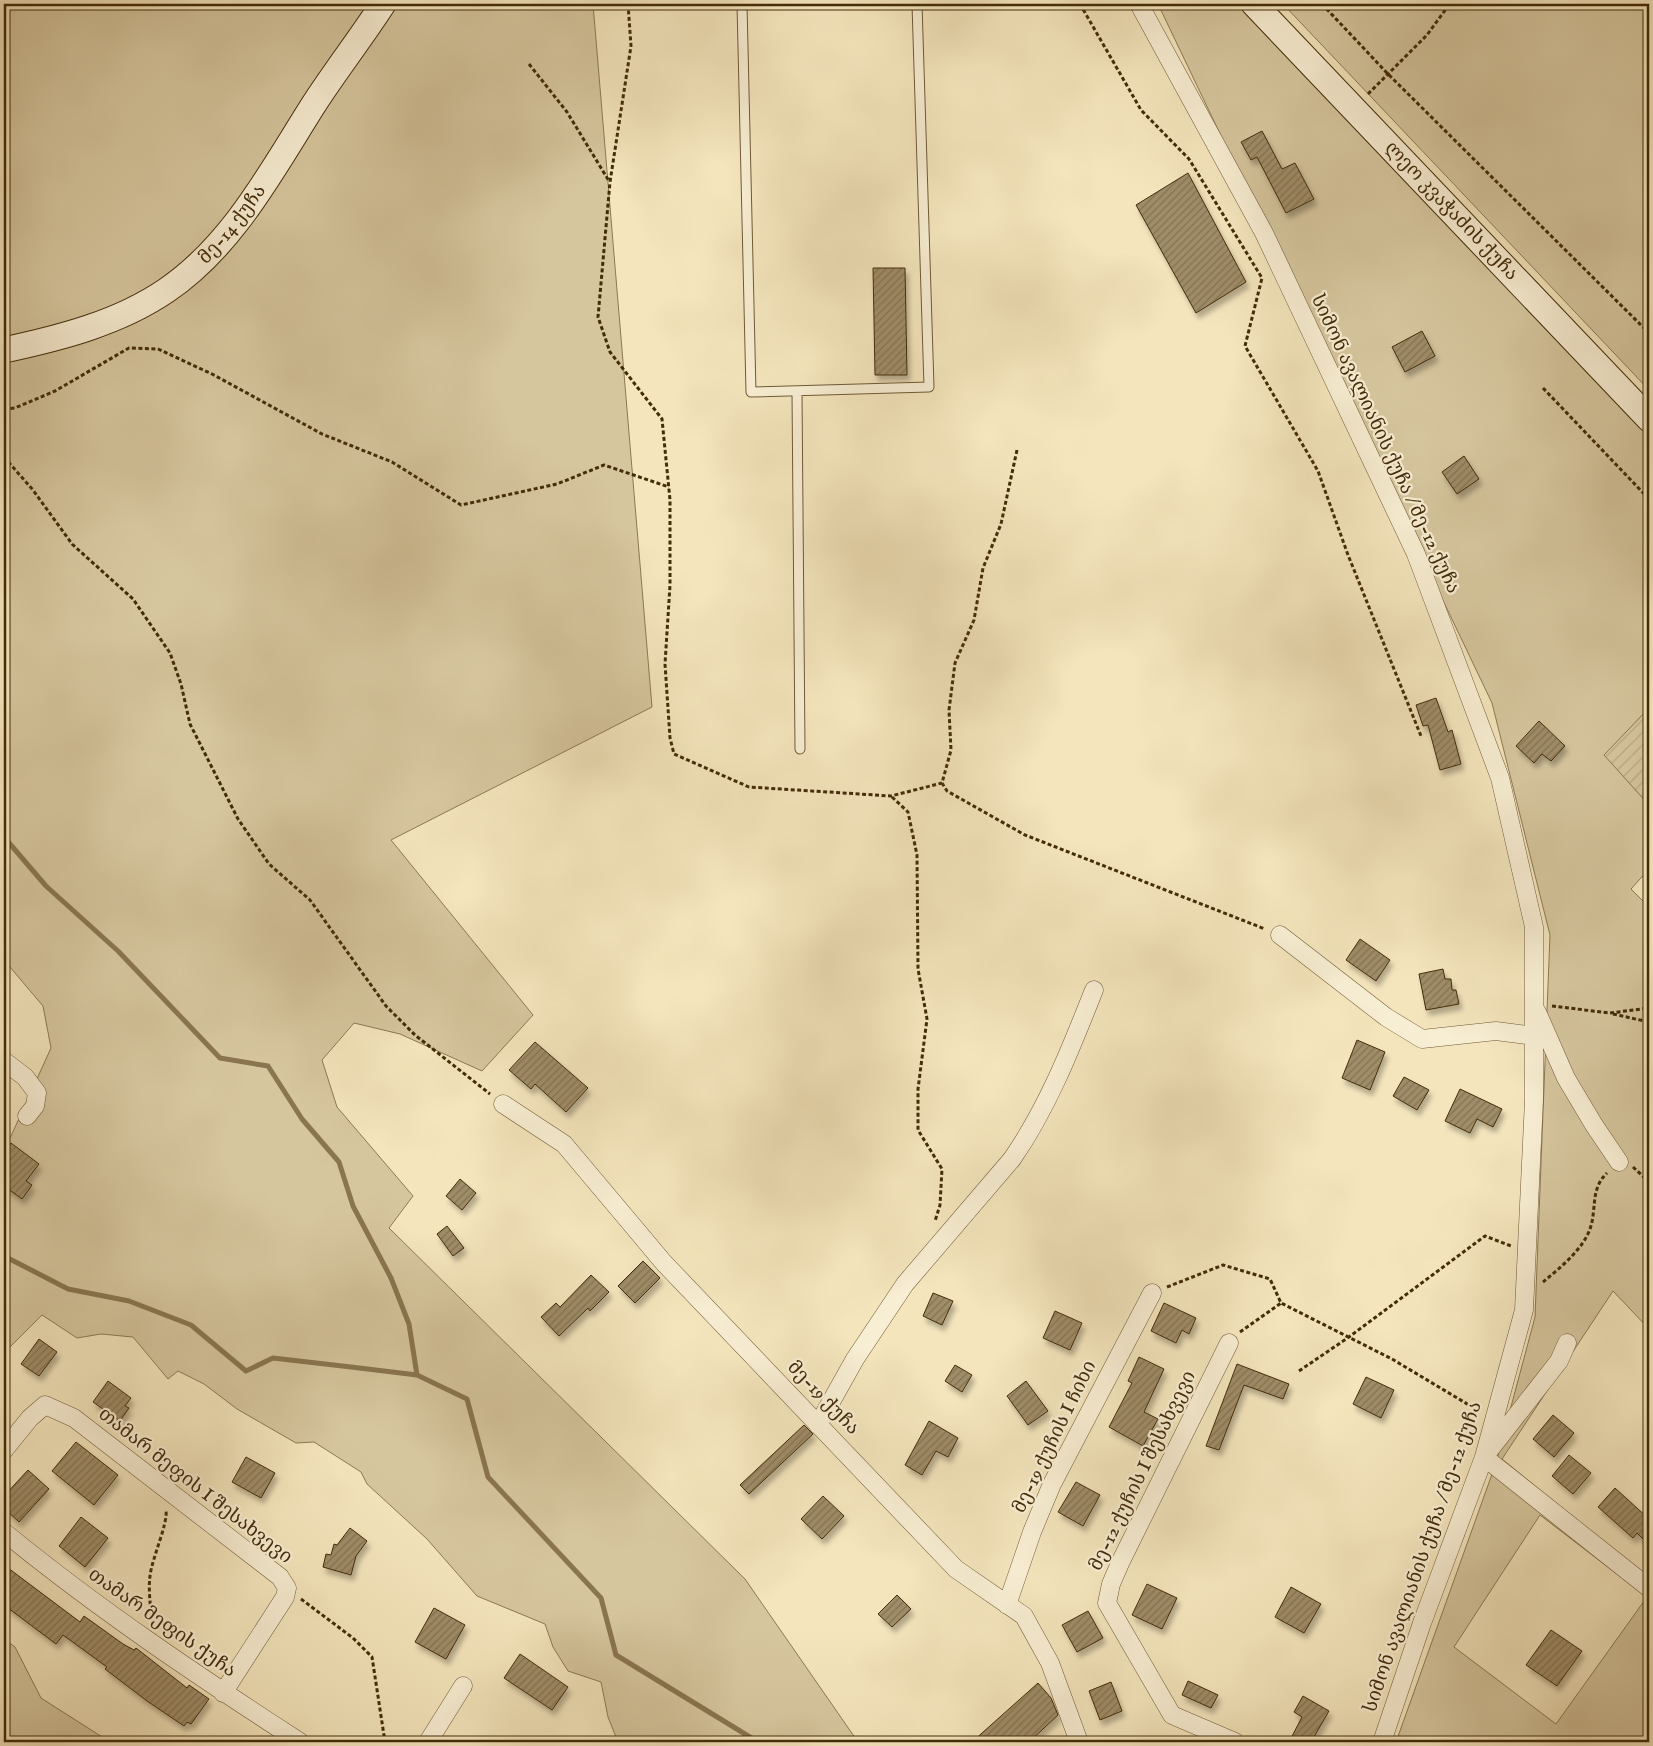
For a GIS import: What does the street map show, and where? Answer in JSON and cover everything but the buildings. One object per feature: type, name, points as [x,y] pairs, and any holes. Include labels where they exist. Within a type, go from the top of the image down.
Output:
[{"type":"main road","name":"მე-14 ქუჩა","points":[[4,350],[78,332],[139,306],[167,290],[207,257],[263,185],[316,102],[383,4]]},
{"type":"main road","name":"ლეო კვაჭაძის ქუჩა","points":[[1254,4],[1649,418]]},
{"type":"street","name":"სიმონ ავალიანის ქუჩა / მე-12 ქუჩა","points":[[1139,4],[1264,233],[1416,554],[1500,778],[1534,928],[1534,1100],[1524,1310],[1484,1457],[1422,1623],[1382,1742]]},
{"type":"street","points":[[1280,935],[1386,1017],[1422,1039],[1496,1031],[1534,1036]]},
{"type":"street","points":[[818,1425],[855,1359],[905,1284],[1012,1159],[1027,1137],[1065,1064],[1094,990]]},
{"type":"street","points":[[1534,1004],[1566,1078],[1619,1162]]},
{"type":"street","points":[[4,1061],[25,1077],[37,1093],[35,1106],[27,1116]]},
{"type":"street","name":"მე-19 ქუჩა","points":[[503,1104],[564,1144],[664,1263],[956,1569],[1024,1616],[1050,1663],[1079,1742]]},
{"type":"street","name":"მე-19 ქუჩის I ჩიხი","points":[[1008,1605],[1032,1532],[1052,1484],[1152,1293]]},
{"type":"street","name":"მე-12 ქუჩის I შესახვევი","points":[[1229,1343],[1121,1560],[1111,1584],[1107,1604],[1172,1714],[1235,1742]]},
{"type":"street","points":[[1567,1343],[1559,1361],[1484,1457],[1649,1588]]},
{"type":"street","name":"თამარ მეფის I შესახვევი","points":[[4,1450],[30,1418],[45,1405],[74,1418],[280,1576],[287,1588],[285,1597],[223,1692]]},
{"type":"street","name":"თამარ მეფის ქუჩა","points":[[4,1532],[54,1573],[154,1645],[300,1742]]},
{"type":"street","points":[[428,1742],[463,1686]]},
{"type":"lane","points":[[742,4],[751,392],[929,387],[917,4]]},
{"type":"lane","points":[[797,392],[800,749]]},
{"type":"path","points":[[628,4],[631,46],[610,182],[598,317],[610,352],[662,419],[669,487],[670,585],[665,664],[670,738],[674,754],[749,787],[891,796],[942,783]]},
{"type":"path","points":[[1080,4],[1141,110],[1189,159],[1262,278],[1244,346],[1318,471],[1348,555],[1421,736]]},
{"type":"path","points":[[1322,4],[1388,73],[1649,333]]},
{"type":"path","points":[[1354,110],[1388,73],[1427,36],[1446,9],[1453,4]]},
{"type":"path","points":[[529,64],[567,112],[610,182]]},
{"type":"path","points":[[4,409],[15,408],[55,391],[129,348],[158,348],[212,374],[322,434],[392,462],[462,505],[557,484],[604,465],[669,487]]},
{"type":"path","points":[[1544,388],[1649,499]]},
{"type":"path","points":[[1017,450],[1001,524],[983,568],[974,620],[955,663],[949,710],[951,750],[942,783],[947,791],[1024,835],[1280,935]]},
{"type":"path","points":[[4,458],[33,490],[72,544],[133,599],[170,653],[194,732],[238,819],[269,864],[310,900],[386,1006],[415,1035],[503,1104]]},
{"type":"path","points":[[891,796],[908,812],[917,856],[918,969],[927,1019],[918,1089],[918,1130],[942,1169],[940,1205],[932,1230]]},
{"type":"path","points":[[1534,1004],[1610,1013],[1649,1022]]},
{"type":"path","points":[[1610,1013],[1649,1008]]},
{"type":"path","points":[[1525,1296],[1560,1267],[1590,1229],[1599,1182],[1619,1162],[1636,1168],[1649,1182]]},
{"type":"path","points":[[1299,1371],[1349,1337],[1485,1236],[1527,1252]]},
{"type":"path","points":[[1152,1293],[1223,1265],[1270,1279],[1281,1303],[1392,1359],[1494,1420]]},
{"type":"path","points":[[1229,1343],[1247,1326],[1281,1303]]},
{"type":"path","points":[[154,1645],[150,1577],[157,1543],[167,1518],[163,1488]]},
{"type":"path","points":[[287,1588],[353,1638],[372,1657],[385,1742]]},
{"type":"shaded area","points":[[4,4],[593,4],[652,707],[391,840],[533,1015],[482,1071],[400,1034],[354,1023],[322,1060],[337,1107],[413,1196],[389,1228],[745,1579],[858,1742],[618,1742],[608,1717],[601,1682],[568,1671],[553,1647],[545,1624],[477,1596],[427,1539],[367,1484],[361,1472],[314,1442],[296,1443],[237,1409],[204,1384],[178,1371],[168,1379],[133,1337],[101,1334],[77,1338],[42,1315],[4,1353],[4,1145],[11,1136],[51,1048],[43,1006],[4,960]]},
{"type":"shaded area","points":[[1158,4],[1240,4],[1649,433],[1649,708],[1605,755],[1649,805],[1649,869],[1631,889],[1649,907],[1649,1329],[1613,1291],[1502,1459],[1649,1578],[1649,1742],[1396,1742],[1496,1463],[1535,1317],[1550,935],[1492,703]],"holes":[[[1540,1515],[1647,1597],[1556,1724],[1454,1647]]]},
{"type":"shaded area","points":[[1283,4],[1649,4],[1649,390]]},
{"type":"shaded area","points":[[1649,708],[1649,805],[1604,755]]},
{"type":"shaded area","points":[[4,1639],[15,1647],[41,1698],[110,1742],[4,1742]]},
{"type":"waterway","points":[[4,837],[46,886],[118,951],[220,1058],[268,1066],[302,1119],[339,1162],[353,1206],[391,1278],[409,1324],[417,1375]]},
{"type":"waterway","points":[[4,1256],[68,1289],[129,1301],[191,1325],[246,1371],[273,1358],[417,1375],[467,1399],[488,1477],[601,1598],[616,1655],[758,1742]]}]
